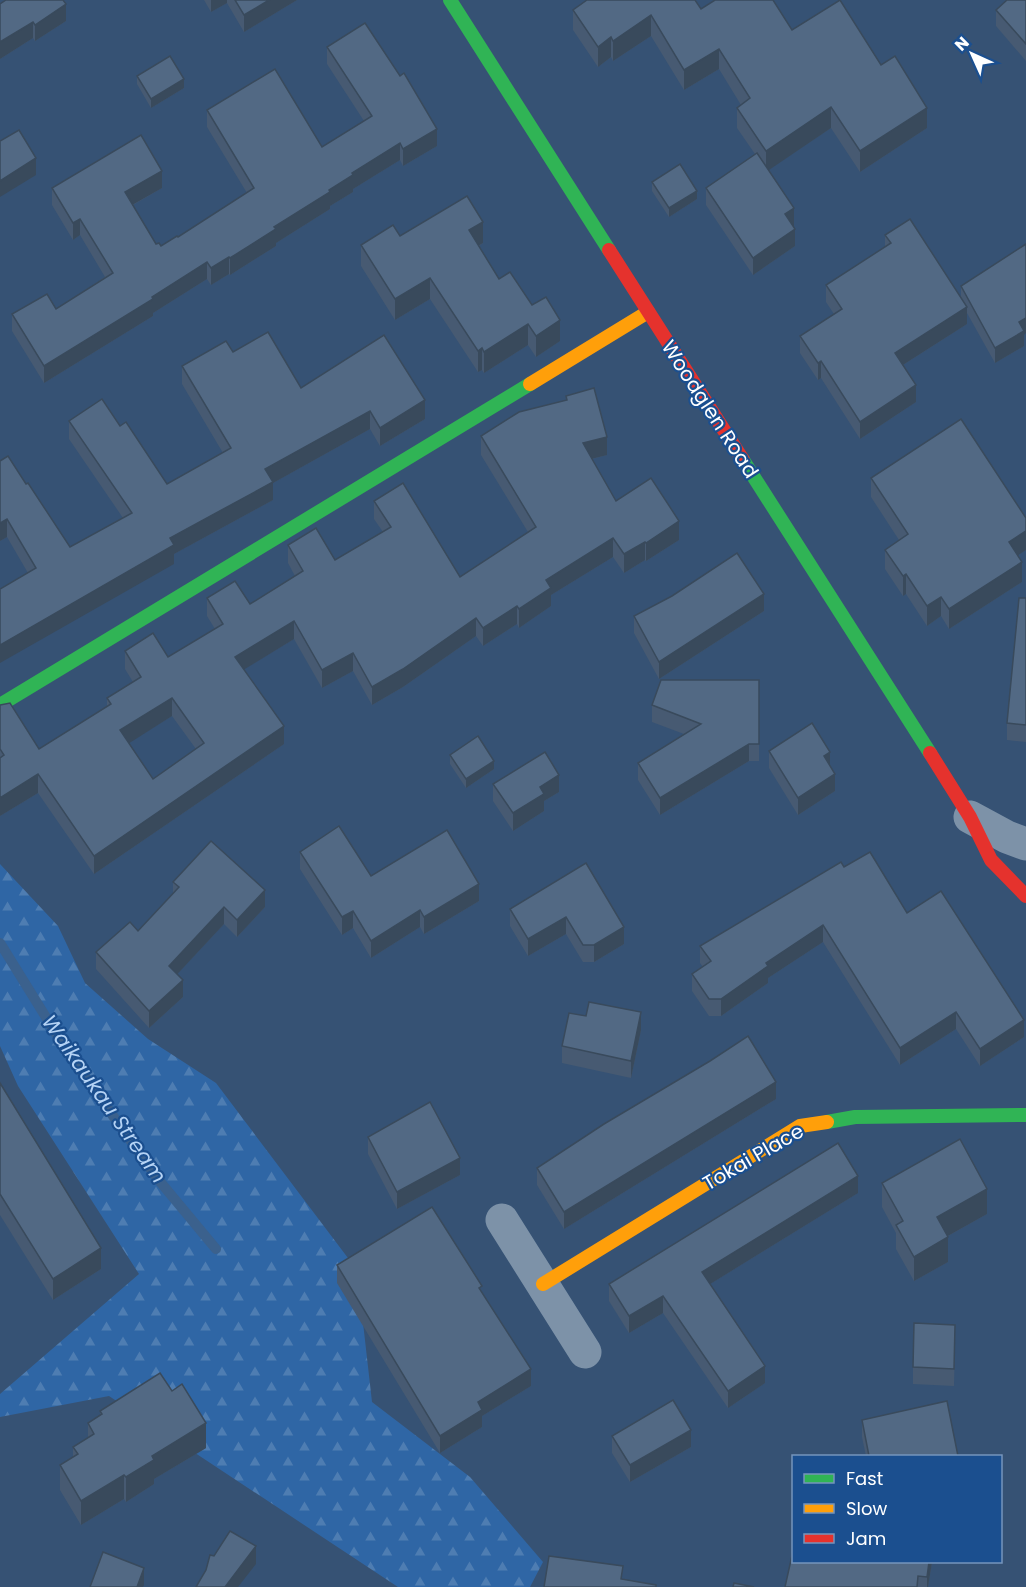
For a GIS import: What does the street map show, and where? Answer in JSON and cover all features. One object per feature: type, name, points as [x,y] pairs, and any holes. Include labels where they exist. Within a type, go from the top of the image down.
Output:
[{"type":"street","name":"Woodglen Road","points":[[450,0],[970,817],[991,860],[1026,896]]},
{"type":"street","points":[[0,705],[648,312]]},
{"type":"street","name":"Woodglen Road","points":[[970,817],[1007,837],[1026,844]]},
{"type":"street","name":"Tokai Place","points":[[543,1284],[800,1126],[855,1117],[1026,1115]]},
{"type":"street","points":[[502,1220],[585,1352]]},
{"type":"green space","points":[[0,864],[58,926],[85,983],[148,1039],[216,1083],[357,1270],[372,1402],[470,1477],[543,1562],[530,1587],[398,1587],[109,1396],[0,1417],[0,1394],[139,1274],[18,1086],[0,1046]]},
{"type":"building","points":[[6,0],[63,0],[66,4],[35,25],[33,22],[0,42],[0,4]]},
{"type":"building","points":[[235,0],[269,0],[244,15]]},
{"type":"building","points":[[587,0],[695,0],[701,9],[715,0],[773,0],[792,30],[840,0],[881,65],[895,56],[927,108],[860,151],[831,107],[766,151],[737,108],[750,98],[719,49],[684,70],[651,15],[613,41],[611,37],[598,47],[573,10]]},
{"type":"building","points":[[1007,0],[1026,0],[1026,44],[996,10]]},
{"type":"building","points":[[365,23],[400,76],[404,73],[437,129],[403,149],[400,143],[352,173],[353,175],[329,190],[330,192],[230,258],[211,268],[207,262],[152,297],[153,299],[44,366],[12,314],[47,294],[56,309],[113,273],[80,219],[73,223],[52,188],[141,135],[162,171],[125,192],[156,244],[159,243],[161,246],[254,188],[207,110],[275,69],[322,147],[372,116],[327,47]]},
{"type":"building","points":[[170,56],[184,79],[151,99],[137,76]]},
{"type":"building","points":[[19,130],[36,158],[0,181],[0,141]]},
{"type":"building","points":[[757,153],[794,208],[785,214],[795,229],[753,258],[706,188]]},
{"type":"building","points":[[680,164],[697,191],[669,208],[652,182]]},
{"type":"building","points":[[467,196],[483,222],[469,230],[499,279],[510,272],[532,305],[546,297],[560,320],[536,336],[528,324],[484,352],[482,348],[478,351],[430,278],[395,299],[361,245],[393,225],[400,236]]},
{"type":"building","points":[[910,219],[967,307],[895,353],[916,385],[860,422],[821,361],[818,363],[800,336],[842,309],[826,285],[891,243],[885,235]]},
{"type":"building","points":[[1026,244],[1026,318],[1019,322],[1024,331],[995,348],[961,286]]},
{"type":"building","points":[[268,332],[301,388],[384,335],[425,400],[380,428],[370,411],[265,469],[273,482],[170,538],[174,545],[0,645],[0,589],[36,568],[7,519],[0,523],[0,461],[8,456],[70,547],[132,513],[69,421],[102,399],[120,426],[126,422],[167,484],[231,448],[182,366],[226,341],[233,352]]},
{"type":"building","points":[[594,388],[607,437],[583,443],[616,501],[651,478],[679,521],[646,543],[624,554],[613,538],[546,580],[551,588],[519,609],[517,606],[483,628],[476,618],[403,669],[372,687],[353,653],[322,670],[294,621],[235,657],[284,726],[94,856],[38,774],[0,798],[0,758],[4,755],[0,749],[0,705],[10,703],[39,749],[111,704],[107,698],[141,677],[125,651],[153,633],[168,657],[223,624],[207,598],[235,581],[250,604],[303,571],[288,545],[316,528],[335,560],[391,527],[374,501],[403,483],[460,577],[536,527],[481,436],[519,412],[567,400],[566,396]],"holes":[[[172,698],[204,743],[153,779],[120,730]]]},
{"type":"building","points":[[961,419],[1026,518],[1026,531],[1009,542],[1022,562],[949,609],[941,597],[927,606],[906,574],[903,576],[885,550],[908,534],[871,478]]},
{"type":"building","points":[[737,553],[764,594],[659,662],[634,616],[672,596]]},
{"type":"building","points":[[1019,598],[1026,598],[1026,725],[1007,723]]},
{"type":"building","points":[[661,680],[759,680],[759,744],[749,744],[660,798],[638,763],[701,724],[652,705]]},
{"type":"building","points":[[812,723],[830,752],[824,756],[835,774],[798,798],[769,751]]},
{"type":"building","points":[[478,736],[494,761],[466,779],[450,755]]},
{"type":"building","points":[[545,752],[559,775],[540,787],[544,794],[513,813],[493,784]]},
{"type":"building","points":[[339,826],[371,876],[447,830],[479,884],[424,917],[420,910],[371,941],[353,911],[342,917],[300,852]]},
{"type":"building","points":[[211,841],[265,890],[237,920],[224,907],[169,966],[183,980],[149,1011],[96,952],[130,922],[138,931],[179,887],[173,882]]},
{"type":"building","points":[[870,852],[907,913],[941,891],[1024,1020],[980,1049],[956,1012],[900,1048],[823,925],[766,963],[768,966],[721,999],[709,999],[692,974],[711,961],[700,946],[841,862],[844,867]]},
{"type":"building","points":[[586,863],[624,927],[594,945],[583,945],[566,917],[528,939],[510,909]]},
{"type":"building","points":[[589,1002],[641,1012],[631,1061],[562,1046],[569,1013],[586,1016]]},
{"type":"building","points":[[748,1036],[776,1082],[564,1212],[537,1168]]},
{"type":"building","points":[[0,1083],[101,1248],[53,1279],[0,1194]]},
{"type":"building","points":[[430,1102],[460,1158],[397,1192],[368,1137]]},
{"type":"building","points":[[960,1139],[987,1189],[937,1217],[948,1237],[914,1257],[896,1225],[903,1221],[882,1183]]},
{"type":"building","points":[[838,1143],[858,1176],[702,1272],[765,1366],[728,1391],[663,1296],[629,1316],[609,1284]]},
{"type":"building","points":[[432,1207],[482,1286],[479,1288],[531,1369],[478,1402],[482,1410],[440,1436],[337,1265]]},
{"type":"building","points":[[914,1323],[955,1325],[954,1369],[913,1367]]},
{"type":"building","points":[[160,1373],[172,1391],[182,1384],[206,1423],[152,1456],[154,1460],[81,1501],[60,1465],[78,1454],[73,1447],[94,1434],[88,1423],[102,1414],[100,1411]]},
{"type":"building","points":[[673,1400],[691,1430],[630,1465],[612,1436]]},
{"type":"building","points":[[947,1401],[958,1455],[869,1455],[862,1420]]},
{"type":"building","points":[[230,1531],[256,1546],[225,1587],[196,1587],[206,1570],[210,1555],[214,1556]]},
{"type":"building","points":[[103,1552],[144,1568],[137,1587],[90,1587]]},
{"type":"building","points":[[549,1556],[623,1566],[621,1579],[656,1585],[656,1587],[544,1587]]},
{"type":"building","points":[[792,1556],[792,1563],[929,1563],[927,1577],[918,1576],[917,1587],[785,1587]]},
{"type":"building","points":[[734,1583],[754,1587],[733,1587]]},
{"type":"waterway","name":"Waikaukau Stream","points":[[0,943],[65,1048],[157,1178],[216,1249]]},
{"type":"traffic: fast","points":[[450,0],[609,250]]},
{"type":"traffic: fast","points":[[0,705],[530,384]]},
{"type":"traffic: fast","points":[[743,460],[930,753]]},
{"type":"traffic: fast","points":[[827,1122],[855,1117],[1026,1115]]},
{"type":"traffic: slow","points":[[530,384],[648,312]]},
{"type":"traffic: slow","points":[[543,1284],[800,1126],[827,1122]]},
{"type":"traffic: jam","points":[[609,250],[743,460]]},
{"type":"traffic: jam","points":[[930,753],[970,817],[991,860],[1026,896]]}]
